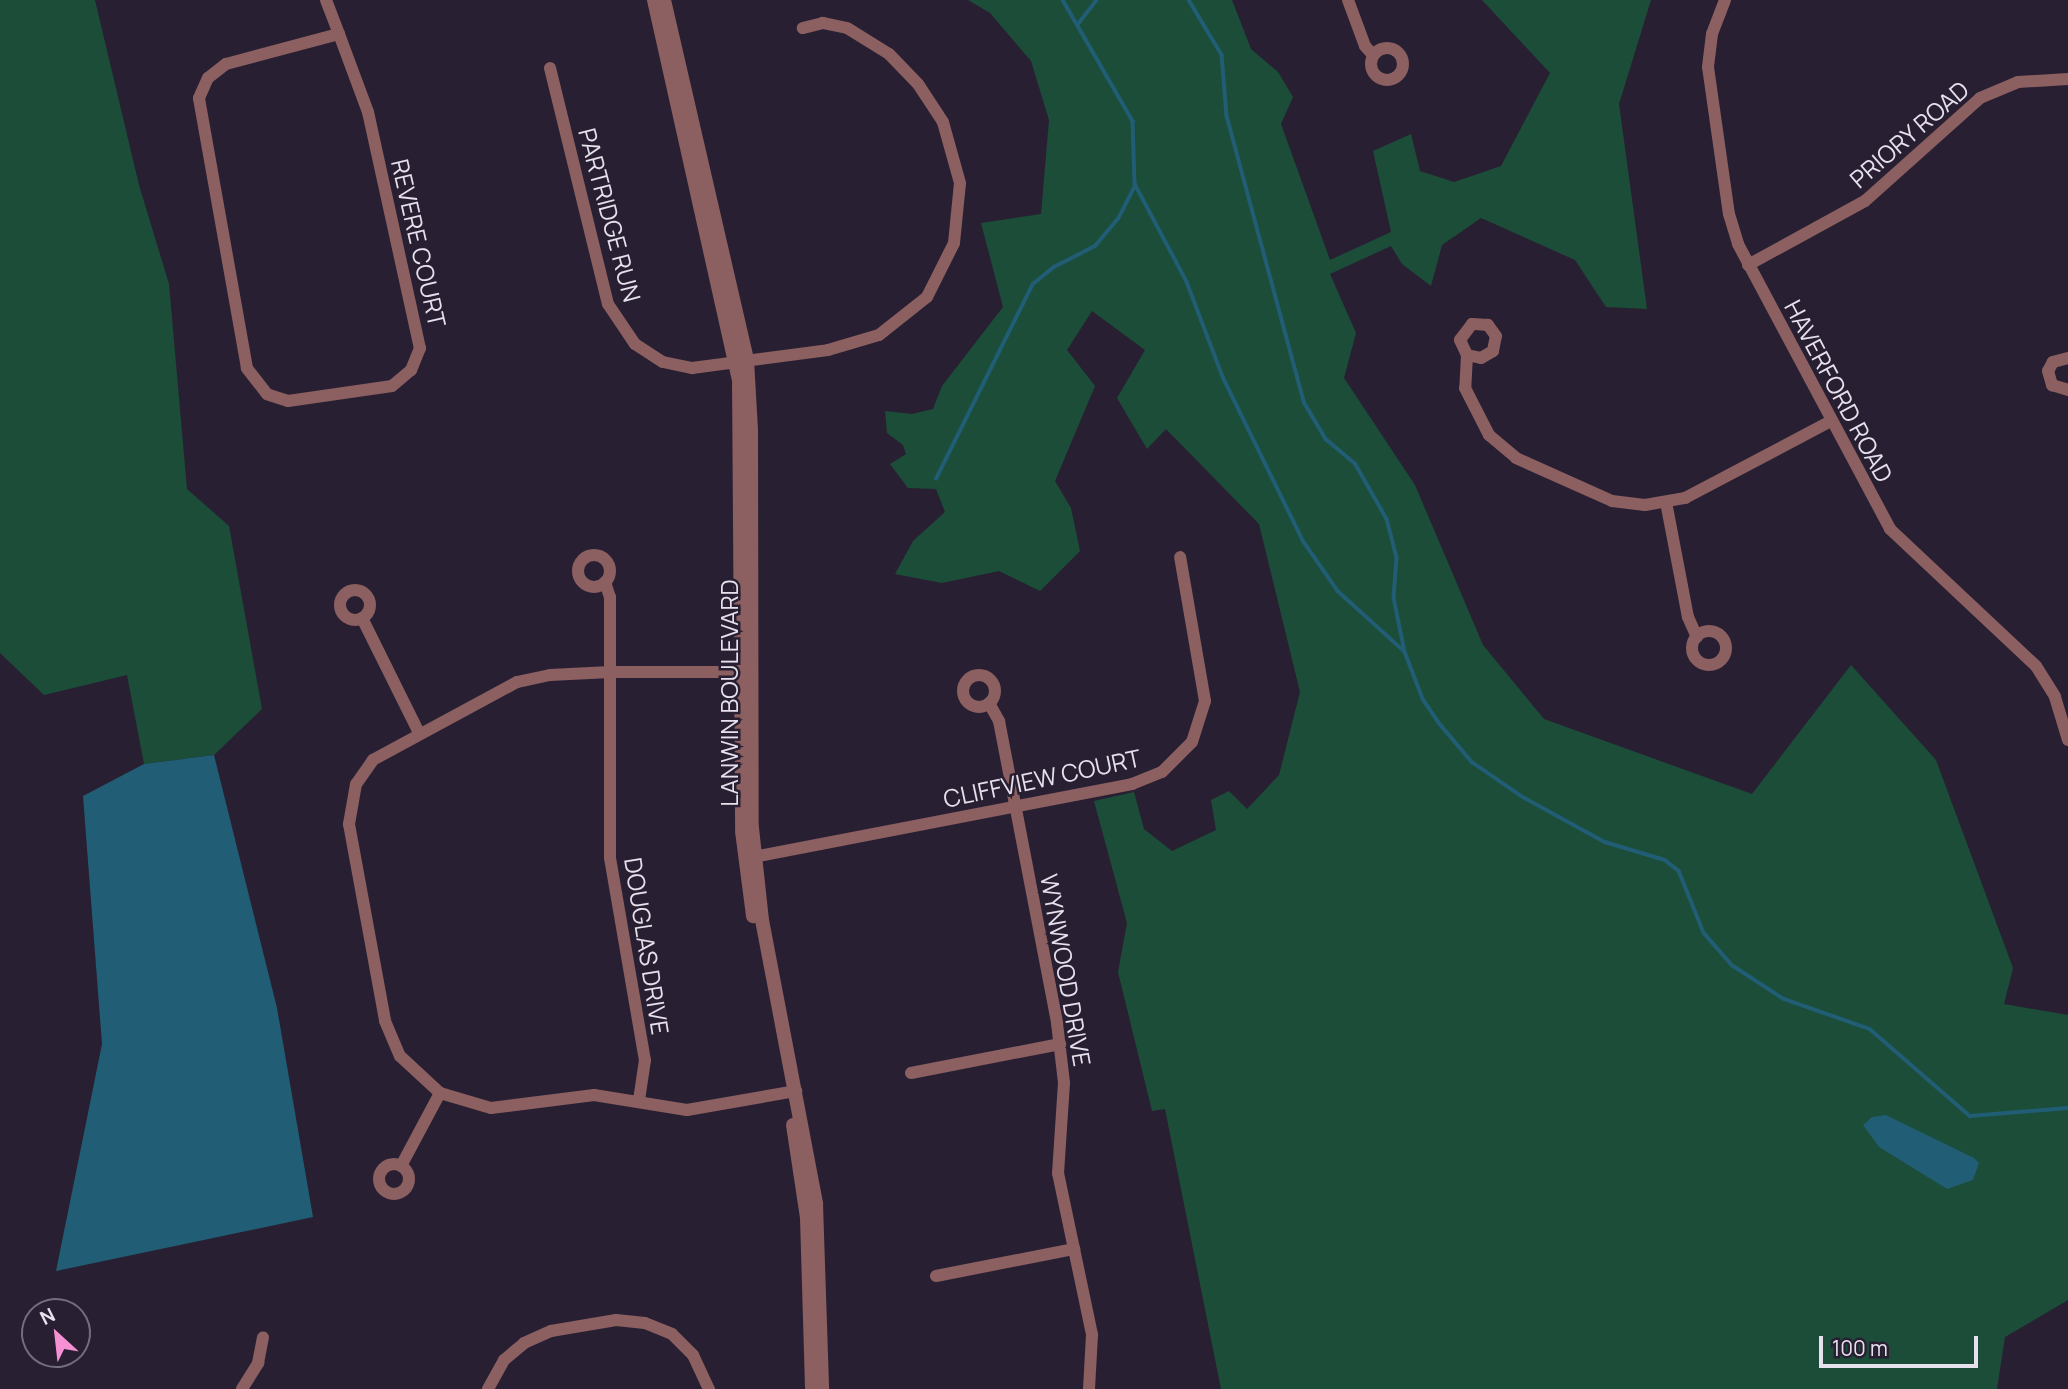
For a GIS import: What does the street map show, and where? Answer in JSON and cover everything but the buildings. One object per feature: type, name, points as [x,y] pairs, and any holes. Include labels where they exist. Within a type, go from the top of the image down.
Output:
[{"type":"street","name":"REVERE COURT","points":[[326,0],[339,34],[368,112],[420,348],[411,370],[392,386],[288,401],[267,394],[247,368],[199,98],[208,78],[226,64],[339,34]]},
{"type":"street","name":"LANWIN BOULEVARD","points":[[653,0],[741,361]]},
{"type":"street","name":"LANWIN BOULEVARD","points":[[664,0],[741,361],[750,857],[792,1092],[816,1204],[822,1389]]},
{"type":"street","points":[[1348,0],[1364,46],[1373,55]]},
{"type":"street","name":"HAVERFORD ROAD","points":[[1725,0],[1712,34],[1708,67],[1729,214],[1748,265],[1880,512],[1902,543],[2036,666],[2055,697],[2068,740]]},
{"type":"street","name":"PARTRIDGE RUN","points":[[550,68],[614,318],[635,344],[663,362],[692,368],[843,348],[897,325],[939,280],[959,222],[960,183],[951,141],[918,84],[864,36],[823,23],[803,28]]},
{"type":"street","name":"PRIORY ROAD","points":[[1748,265],[1865,201],[1980,98],[2018,82],[2068,79]]},
{"type":"street","points":[[1467,355],[1464,383],[1470,405],[1502,447],[1595,496],[1628,504],[1666,502],[1702,491],[1831,421]]},
{"type":"street","points":[[2068,358],[2053,362],[2048,371],[2052,385],[2068,390]]},
{"type":"street","points":[[1666,502],[1688,617],[1697,637]]},
{"type":"street","name":"CLIFFVIEW COURT","points":[[750,857],[1148,779],[1172,764],[1192,742],[1203,715],[1206,686],[1180,557]]},
{"type":"street","name":"DOUGLAS DRIVE","points":[[605,582],[610,597],[610,858],[645,1060],[639,1100]]},
{"type":"street","points":[[362,618],[419,733]]},
{"type":"street","points":[[746,672],[610,672],[550,675],[517,682],[385,751],[363,772],[352,797],[349,824],[385,1021],[400,1056],[440,1093],[491,1108],[594,1095],[639,1100],[666,1107],[705,1110],[792,1092]]},
{"type":"street","name":"WYNWOOD DRIVE","points":[[989,703],[999,721],[1059,1044],[1064,1083],[1056,1152],[1092,1335],[1089,1389]]},
{"type":"street","points":[[911,1073],[1059,1044]]},
{"type":"street","name":"LANWIN BOULEVARD","points":[[792,1092],[807,1218],[812,1389]]},
{"type":"street","points":[[401,1166],[440,1093]]},
{"type":"street","points":[[936,1276],[1074,1249]]},
{"type":"street","points":[[488,1389],[504,1360],[524,1343],[551,1331],[616,1320],[645,1322],[672,1334],[693,1354],[709,1389]]},
{"type":"street","points":[[242,1389],[258,1363],[263,1337]]},
{"type":"green space","points":[[0,0],[95,0],[139,185],[169,284],[187,489],[229,526],[262,709],[214,755],[144,764],[127,675],[44,695],[0,653]]},
{"type":"green space","points":[[968,0],[1232,0],[1251,49],[1278,72],[1293,97],[1281,124],[1330,260],[1391,232],[1373,151],[1411,134],[1420,171],[1454,182],[1501,166],[1550,73],[1482,0],[1651,0],[1619,104],[1647,309],[1606,307],[1575,260],[1481,218],[1442,245],[1431,286],[1402,264],[1391,246],[1330,274],[1356,333],[1344,378],[1415,485],[1483,645],[1544,719],[1752,794],[1851,665],[1936,760],[2013,968],[2004,1004],[2068,1015],[2068,1300],[2005,1337],[1997,1389],[1221,1389],[1165,1109],[1152,1111],[1118,972],[1127,923],[1094,801],[1134,792],[1144,829],[1172,851],[1216,830],[1211,800],[1229,791],[1247,809],[1279,775],[1300,692],[1259,524],[1166,429],[1147,449],[1117,398],[1145,350],[1092,311],[1067,350],[1095,386],[1055,481],[1071,508],[1080,551],[1040,591],[999,571],[942,583],[895,574],[913,541],[945,512],[936,489],[908,488],[890,464],[906,454],[903,445],[887,433],[885,411],[912,414],[933,409],[942,386],[1003,307],[981,223],[1041,214],[1049,120],[1031,61],[990,13]]},
{"type":"water","points":[[214,755],[277,1008],[313,1217],[56,1271],[102,1044],[83,796],[144,764]]},
{"type":"water","points":[[1886,1115],[1974,1158],[1979,1163],[1973,1180],[1947,1189],[1879,1147],[1863,1125],[1872,1117]]},
{"type":"waterway","points":[[1063,0],[1133,121],[1135,184],[1187,282],[1223,377],[1304,542],[1338,591],[1403,650]]},
{"type":"waterway","points":[[1078,24],[1097,0]]},
{"type":"waterway","points":[[1189,0],[1222,55],[1227,116],[1304,402],[1326,439],[1355,463],[1387,519],[1397,558],[1394,598],[1405,652],[1423,699],[1440,724],[1472,762],[1523,797],[1605,842],[1665,860],[1679,871],[1704,933],[1732,965],[1784,999],[1870,1029],[1970,1116],[2068,1108]]},
{"type":"waterway","points":[[936,479],[1033,284],[1054,267],[1095,246],[1118,219],[1135,185]]}]
